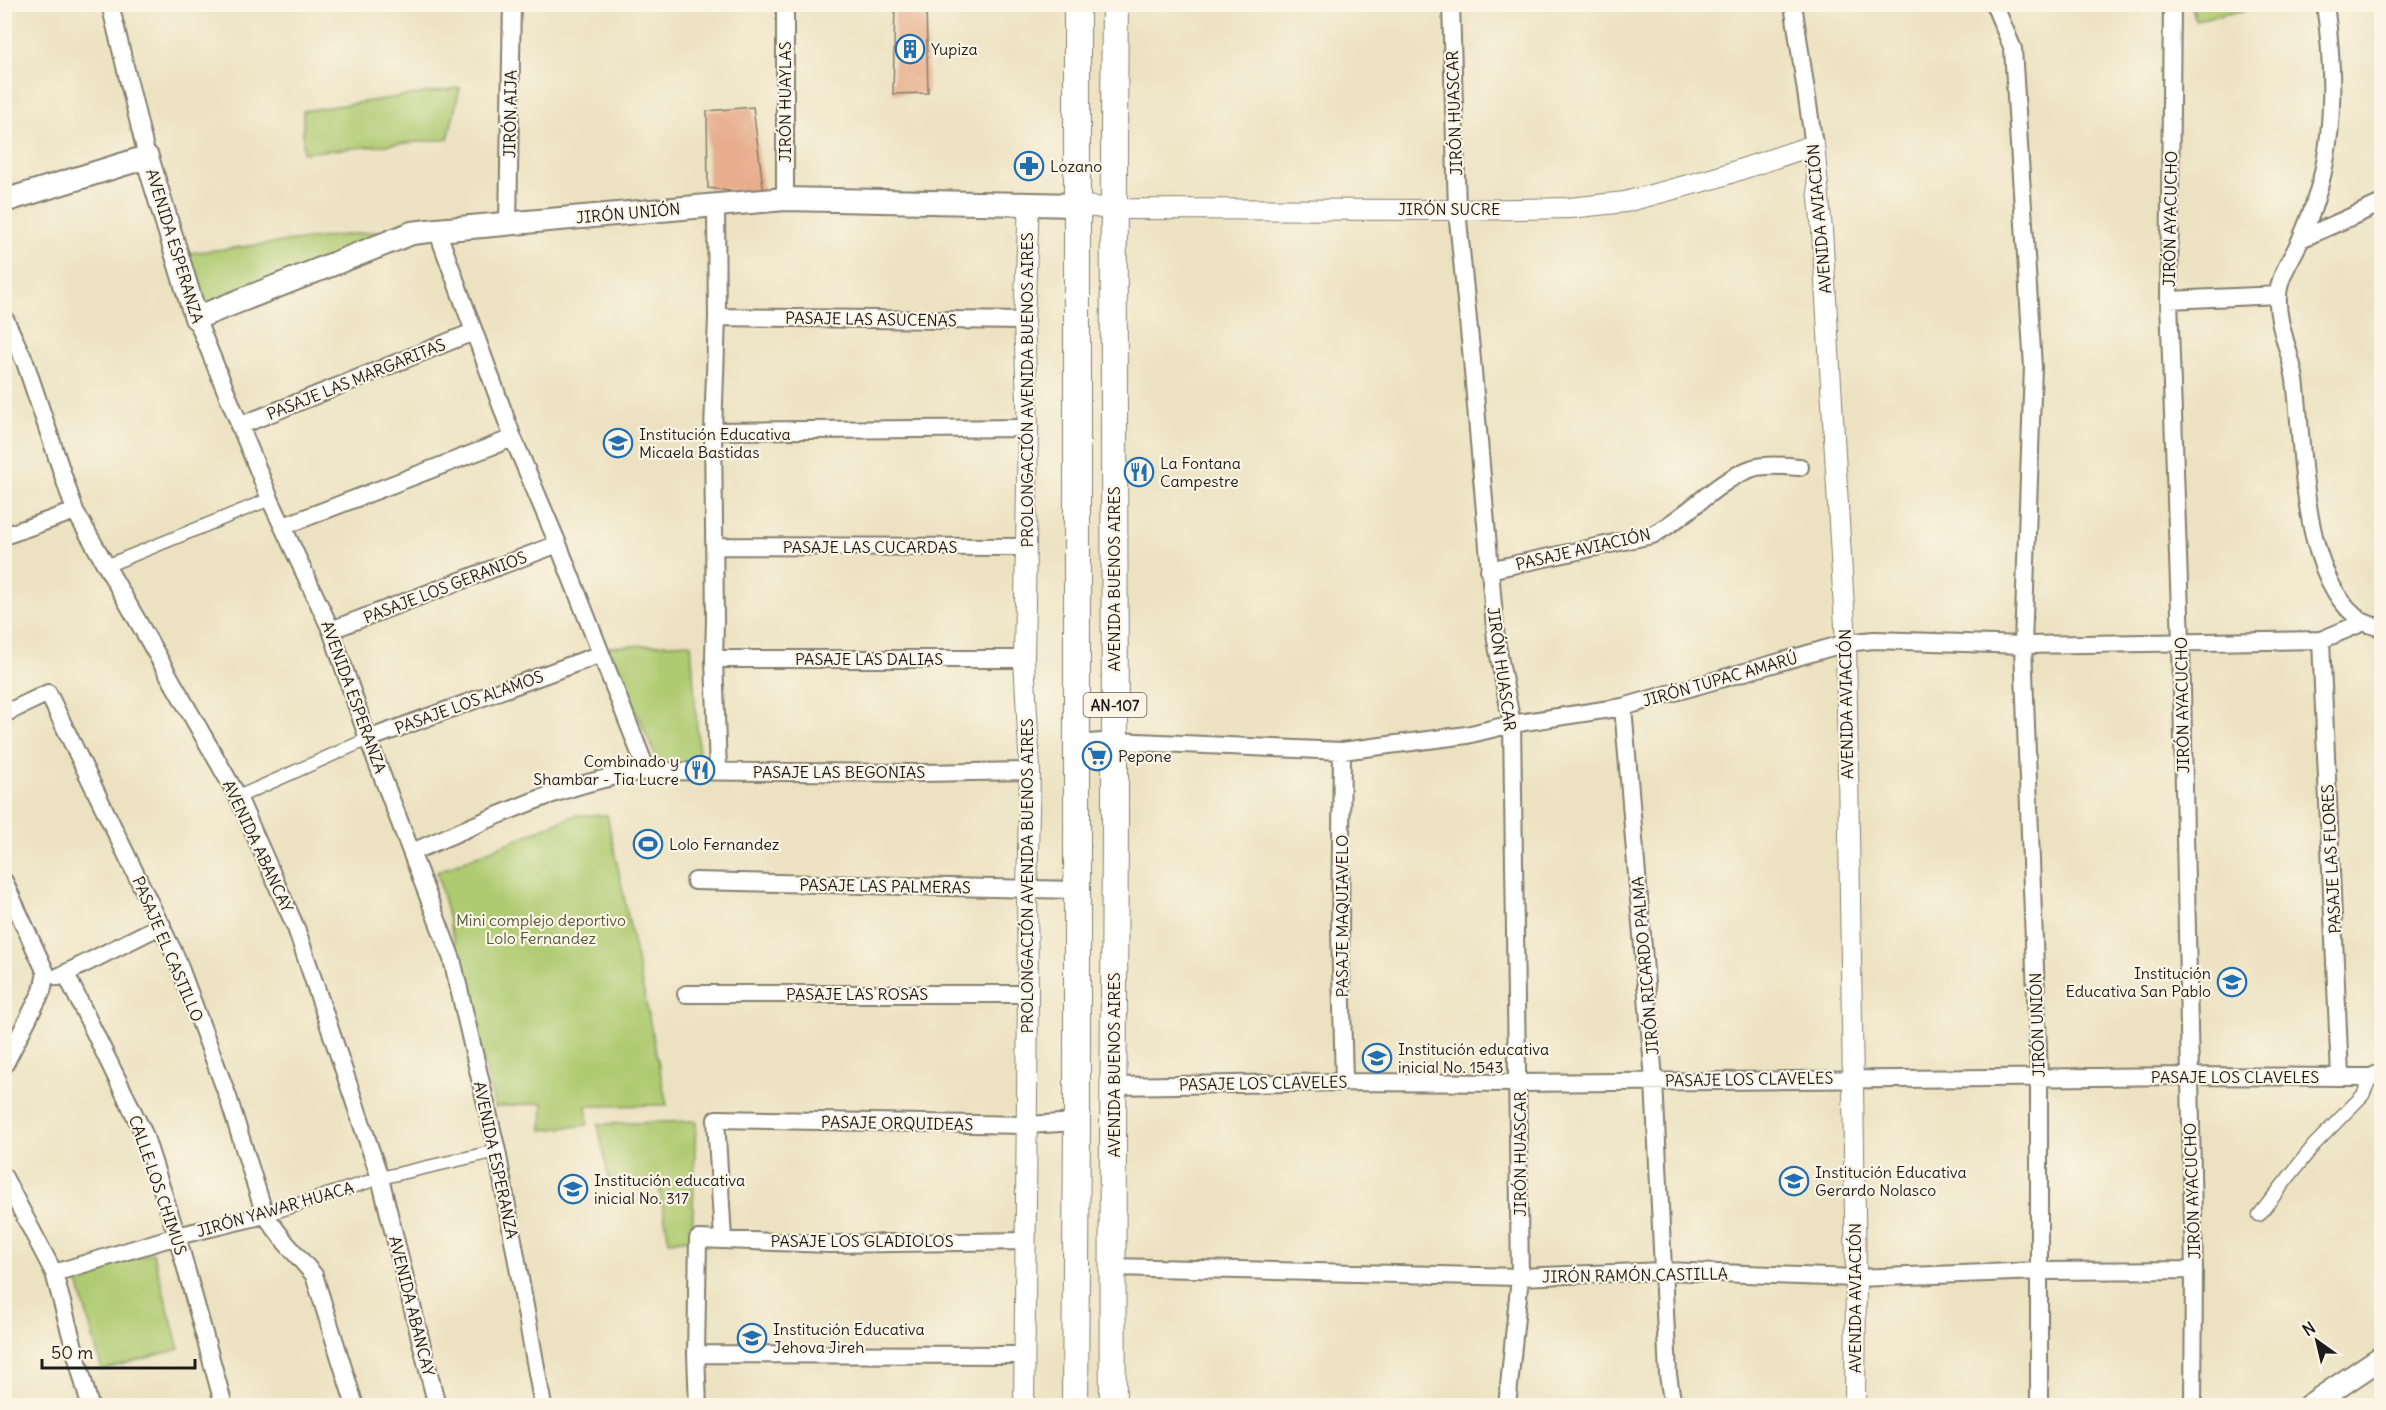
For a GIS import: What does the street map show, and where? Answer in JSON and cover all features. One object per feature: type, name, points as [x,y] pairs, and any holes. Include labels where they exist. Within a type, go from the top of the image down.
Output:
[{"type":"main road","name":"AN-107","points":[[1075,1406],[1077,4]]},
{"type":"main road","name":"AVENIDA BUENOS AIRES","points":[[1113,1406],[1111,1267],[1115,1086],[1113,209],[1115,4]]},
{"type":"main road","points":[[4,201],[147,157]]},
{"type":"main road","name":"AVENIDA ESPERANZA","points":[[147,157],[196,318]]},
{"type":"main road","name":"JIRÓN UNIÓN","points":[[196,318],[404,237],[437,230],[784,199],[987,205],[1029,203],[1076,205]]},
{"type":"main road","points":[[2309,1406],[2382,1357]]},
{"type":"street","name":"AVENIDA ESPERANZA","points":[[110,4],[147,157]]},
{"type":"street","name":"JIRÓN AIJA","points":[[508,223],[512,4]]},
{"type":"street","name":"JIRÓN HUAYLAS","points":[[784,199],[785,4]]},
{"type":"street","name":"JIRÓN HUASCAR","points":[[1451,4],[1457,210],[1496,640],[1512,724],[1519,1083],[1520,1277],[1507,1406]]},
{"type":"street","name":"AVENIDA AVIACIÓN","points":[[1793,4],[1814,145],[1822,230],[1846,643],[1856,1406]]},
{"type":"street","name":"JIRÓN UNIÓN","points":[[1994,4],[2013,49],[2033,367],[2023,645],[2039,1077],[2039,1406]]},
{"type":"street","name":"JIRÓN AYACUCHO","points":[[2172,4],[2169,300],[2181,641],[2188,1076],[2194,1270],[2193,1406]]},
{"type":"street","points":[[2325,4],[2331,46],[2331,115],[2324,168],[2316,200],[2301,239],[2282,276],[2278,295],[2280,321],[2295,378],[2308,514],[2324,569],[2341,600],[2364,622],[2382,628]]},
{"type":"street","name":"JIRÓN SUCRE","points":[[1076,205],[1113,209],[1570,208],[1625,202],[1715,178],[1814,145]]},
{"type":"street","name":"PROLONGACIÓN AVENIDA BUENOS AIRES","points":[[1024,1406],[1027,890],[1030,771],[1024,659],[1028,428],[1024,321],[1029,203]]},
{"type":"street","points":[[2301,239],[2382,203]]},
{"type":"street","points":[[716,206],[717,317],[713,431],[716,620],[714,659],[718,771]]},
{"type":"street","points":[[437,230],[513,438],[558,544],[647,771]]},
{"type":"street","points":[[2169,300],[2278,295]]},
{"type":"street","name":"AVENIDA ABANCAY","points":[[4,317],[25,362],[75,511],[238,797],[296,928],[380,1178],[437,1406]]},
{"type":"street","name":"PASAJE LAS ASUCENAS","points":[[717,317],[1024,321]]},
{"type":"street","name":"AVENIDA ESPERANZA","points":[[196,318],[270,499],[331,630],[368,739],[452,959],[497,1151],[543,1406]]},
{"type":"street","name":"PASAJE LAS MARGARITAS","points":[[239,426],[473,332]]},
{"type":"street","points":[[713,431],[1028,428]]},
{"type":"street","points":[[284,526],[513,438]]},
{"type":"street","name":"PASAJE AVIACIÓN","points":[[1489,570],[1652,535],[1670,526],[1727,482],[1755,468],[1800,466]]},
{"type":"street","points":[[106,566],[270,499]]},
{"type":"street","points":[[4,536],[75,511]]},
{"type":"street","name":"PASAJE LOS GERANIOS","points":[[331,630],[558,544]]},
{"type":"street","name":"PASAJE LAS CUCARDAS","points":[[714,546],[1026,547]]},
{"type":"street","name":"JIRÓN TUPAC AMARÚ","points":[[1076,744],[1115,741],[1342,751],[1467,735],[1512,724],[1623,707],[1846,643],[1874,640],[2023,645],[2321,640],[2364,622]]},
{"type":"street","name":"PASAJE LAS FLORES","points":[[2321,640],[2340,1077]]},
{"type":"street","name":"PASAJE LOS ALAMOS","points":[[238,797],[368,739],[602,654]]},
{"type":"street","name":"PASAJE LAS DALIAS","points":[[714,659],[1024,659]]},
{"type":"street","name":"PASAJE EL CASTILLO","points":[[4,714],[48,693],[162,925],[228,1097],[265,1215],[286,1244],[314,1275],[355,1406]]},
{"type":"street","name":"JIRÓN RICARDO PALMA","points":[[1623,707],[1654,1080],[1668,1375],[1673,1406]]},
{"type":"street","name":"PASAJE MAQUIAVELO","points":[[1342,751],[1340,929],[1344,1082]]},
{"type":"street","name":"PASAJE LAS BEGONIAS","points":[[412,852],[557,792],[614,775],[647,771],[922,773],[1030,771]]},
{"type":"street","points":[[4,881],[46,973],[46,981],[4,1066]]},
{"type":"street","name":"PASAJE LAS PALMERAS","points":[[695,882],[1076,890]]},
{"type":"street","points":[[46,981],[66,974],[162,925]]},
{"type":"street","name":"CALLE LOS CHIMUS","points":[[66,974],[144,1134],[177,1236],[224,1406]]},
{"type":"street","name":"PASAJE LAS ROSAS","points":[[686,994],[1028,994]]},
{"type":"street","points":[[2259,1215],[2314,1145],[2362,1095],[2376,1074]]},
{"type":"street","name":"PASAJE LOS CLAVELES","points":[[1115,1086],[1851,1078],[2340,1077],[2376,1074]]},
{"type":"street","name":"PASAJE ORQUIDEAS","points":[[723,1239],[716,1119],[1027,1125],[1077,1122]]},
{"type":"street","name":"JIRÓN YAWAR HUACA","points":[[54,1273],[177,1236],[265,1215],[380,1178],[497,1151]]},
{"type":"street","points":[[4,1177],[54,1273],[90,1406]]},
{"type":"street","name":"PASAJE LOS GLADIOLOS","points":[[696,1354],[698,1239],[830,1244],[1026,1241]]},
{"type":"street","name":"JIRÓN RAMÓN CASTILLA","points":[[1111,1267],[1520,1277],[1663,1271],[1856,1278],[2039,1271],[2194,1270]]},
{"type":"street","points":[[698,1406],[696,1354],[1024,1354]]},
{"type":"green space","points":[[2192,4],[2274,4],[2274,5],[2195,20]]},
{"type":"green space","points":[[460,88],[448,139],[303,153],[303,111]]},
{"type":"green space","points":[[379,231],[382,240],[198,307],[182,254]]},
{"type":"green space","points":[[691,643],[700,770],[660,766],[608,647]]},
{"type":"green space","name":"Mini complejo deportivo Lolo Fernandez","points":[[576,815],[607,815],[667,1105],[586,1106],[588,1125],[542,1130],[543,1103],[495,1107],[437,872]]},
{"type":"green space","points":[[696,1121],[692,1239],[669,1241],[658,1182],[610,1185],[598,1124]]},
{"type":"green space","points":[[153,1253],[179,1349],[102,1370],[76,1275]]},
{"type":"building","name":"Yupiza","points":[[895,4],[926,4],[928,93],[893,94]]},
{"type":"building","points":[[753,107],[764,195],[708,188],[707,111]]},
{"type":"place","name":"Yupiza","points":[[910,49]]},
{"type":"place","name":"Lozano","points":[[1029,166]]},
{"type":"place","name":"Institución Educativa Micaela Bastidas","points":[[618,443]]},
{"type":"place","name":"La Fontana Campestre","points":[[1139,472]]},
{"type":"place","name":"Pepone","points":[[1097,756]]},
{"type":"place","name":"Combinado y Shambar - Tia Lucre","points":[[700,770]]},
{"type":"place","name":"Lolo Fernandez","points":[[648,844]]},
{"type":"place","name":"Institución Educativa San Pablo","points":[[2232,982]]},
{"type":"place","name":"Institución educativa inicial No. 1543","points":[[1377,1058]]},
{"type":"place","name":"Institución Educativa Gerardo Nolasco","points":[[1794,1181]]},
{"type":"place","name":"Institución educativa inicial No. 317","points":[[573,1189]]},
{"type":"place","name":"Institución Educativa Jehova Jireh","points":[[752,1338]]}]
